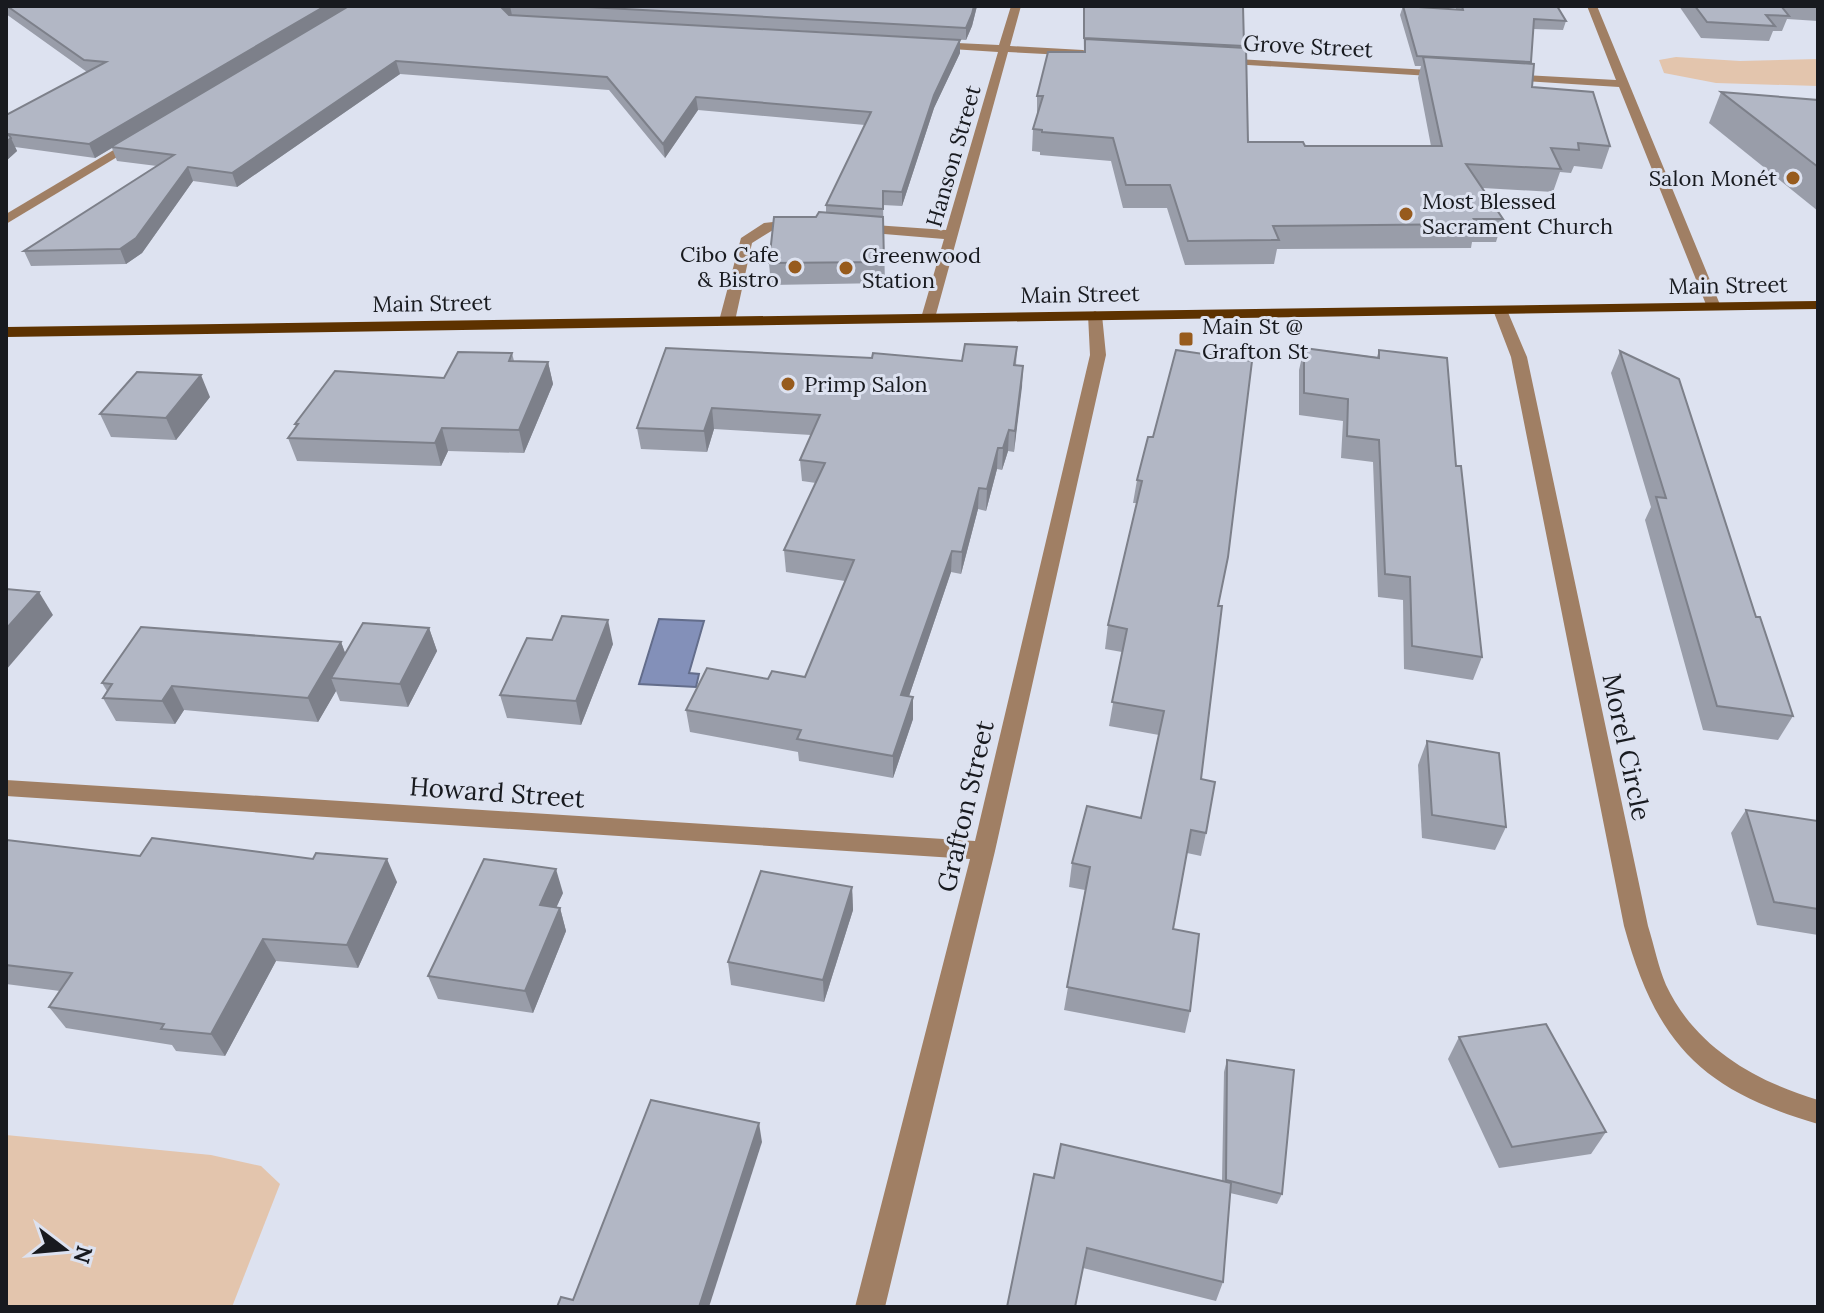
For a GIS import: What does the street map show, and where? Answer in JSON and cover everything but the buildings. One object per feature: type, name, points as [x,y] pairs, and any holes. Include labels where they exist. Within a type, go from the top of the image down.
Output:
[{"type":"main road","name":"Main Street","points":[[6,332],[1818,305]]},
{"type":"street","name":"Hanson Street","points":[[928,318],[1016,6]]},
{"type":"street","points":[[1592,6],[1714,307]]},
{"type":"street","points":[[925,45],[1097,54]]},
{"type":"street","name":"Grove Street","points":[[1205,60],[1468,75]]},
{"type":"street","points":[[1499,77],[1622,84]]},
{"type":"street","points":[[6,220],[143,138]]},
{"type":"street","points":[[727,321],[744,245],[750,236],[777,224],[816,224]]},
{"type":"street","points":[[841,226],[951,235]]},
{"type":"street","name":"Morel Circle","points":[[1500,310],[1519,357],[1636,926],[1656,990],[1680,1030],[1729,1075],[1761,1094],[1818,1112]]},
{"type":"street","name":"Grafton Street","points":[[870,1307],[984,851],[1098,355],[1095,315]]},
{"type":"street","name":"Howard Street","points":[[6,788],[984,851]]},
{"type":"shaded area","points":[[1676,57],[1740,61],[1818,59],[1818,86],[1716,83],[1664,73],[1659,60]]},
{"type":"shaded area","points":[[6,1135],[211,1155],[261,1166],[280,1184],[232,1307],[6,1307]]},
{"type":"water","points":[[659,619],[704,621],[689,673],[699,674],[696,687],[639,684]]},
{"type":"place","name":"Salon Monét","points":[[1793,178]]},
{"type":"place","name":"Most Blessed Sacrament Church","points":[[1406,214]]},
{"type":"place","name":"Cibo Cafe & Bistro","points":[[795,267]]},
{"type":"place","name":"Greenwood Station","points":[[846,268]]},
{"type":"place","name":"Main St @ Grafton St","points":[[1186,339]]},
{"type":"place","name":"Primp Salon","points":[[788,384]]}]
